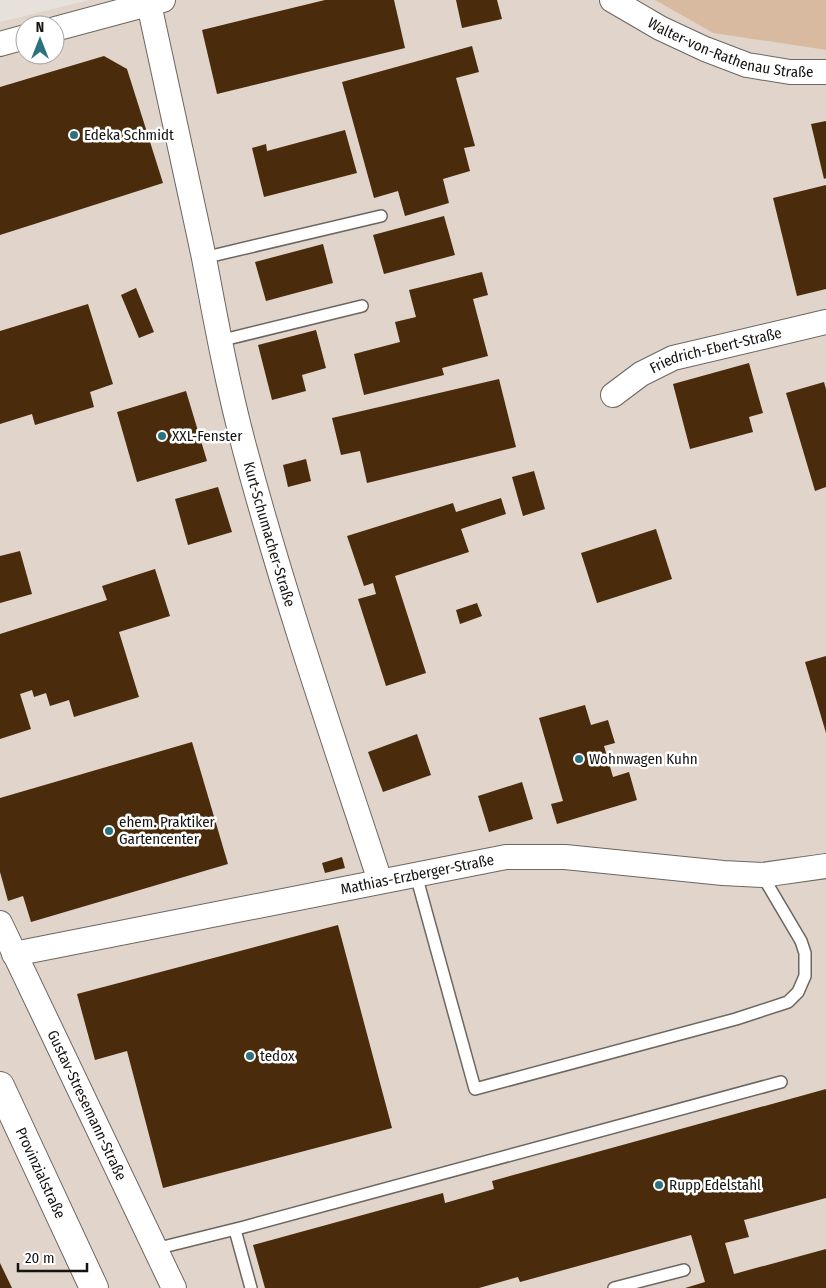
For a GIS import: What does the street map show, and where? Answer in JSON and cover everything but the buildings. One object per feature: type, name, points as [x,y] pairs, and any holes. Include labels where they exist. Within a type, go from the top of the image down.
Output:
[{"type":"main road","name":"Provinzialstraße","points":[[0,1086],[94,1288]]},
{"type":"street","name":"Walter-von-Rathenau Straße","points":[[612,0],[660,28],[704,49],[747,65],[790,72],[826,72]]},
{"type":"street","points":[[65,26],[156,2]]},
{"type":"street","name":"Kurt-Schumacher-Straße","points":[[156,2],[219,341],[245,448],[274,555],[307,662],[380,882]]},
{"type":"street","points":[[0,44],[15,40]]},
{"type":"street","name":"Friedrich-Ebert-Straße","points":[[614,395],[641,374],[673,358],[826,322]]},
{"type":"street","name":"Mathias-Erzberger-Straße","points":[[14,954],[506,857],[565,857],[723,873],[762,874],[826,866]]},
{"type":"street","name":"Gustav-Stresemann-Straße","points":[[0,923],[174,1288]]},
{"type":"lane","points":[[204,258],[381,216]]},
{"type":"lane","points":[[219,341],[362,306]]},
{"type":"lane","points":[[416,874],[474,1089],[736,1019],[788,1002],[798,992],[805,976],[806,960],[804,948],[762,874]]},
{"type":"lane","points":[[155,1249],[234,1230],[781,1082]]},
{"type":"lane","points":[[234,1230],[251,1288]]},
{"type":"lane","points":[[614,1288],[684,1270]]},
{"type":"shaded area","points":[[90,0],[655,0],[713,33],[826,50],[826,1288],[0,1288],[0,22],[15,18],[15,65],[65,65],[65,15],[29,15]]},
{"type":"shaded area","points":[[655,0],[826,0],[826,50],[713,33]]},
{"type":"place","name":"Edeka Schmidt","points":[[74,135]]},
{"type":"place","name":"XXL-Fenster","points":[[162,436]]},
{"type":"place","name":"Wohnwagen Kuhn","points":[[579,759]]},
{"type":"place","name":"ehem. Praktiker Gartencenter","points":[[109,831]]},
{"type":"place","name":"tedox","points":[[250,1056]]},
{"type":"place","name":"Rupp Edelstahl","points":[[659,1185]]}]
